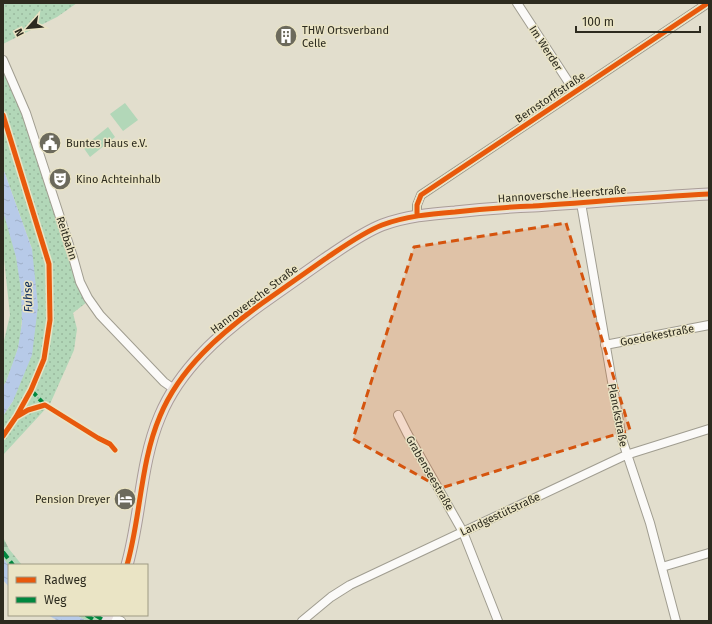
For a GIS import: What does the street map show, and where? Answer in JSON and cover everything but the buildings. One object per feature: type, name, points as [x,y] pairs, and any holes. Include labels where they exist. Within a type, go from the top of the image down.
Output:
[{"type":"main road","name":"Hannoversche Heerstraße","points":[[417,215],[490,208],[709,194]]},
{"type":"main road","name":"Hannoversche Straße","points":[[127,564],[152,437],[160,415],[174,389],[199,356],[225,331],[279,291],[350,243],[380,226],[417,215]]},
{"type":"street","name":"Im Werder","points":[[517,3],[575,92]]},
{"type":"street","name":"Bernstorffstraße","points":[[417,215],[417,205],[421,195],[708,3]]},
{"type":"street","name":"Reitbahn","points":[[3,60],[26,113],[73,256],[80,282],[88,298],[111,327],[164,382],[174,389]]},
{"type":"street","name":"Planckstraße","points":[[581,203],[622,439],[626,455],[650,523],[676,621]]},
{"type":"street","name":"Goedekestraße","points":[[605,345],[709,325]]},
{"type":"street","name":"Grabenseestraße","points":[[398,415],[463,532],[498,621]]},
{"type":"street","name":"Landgestütstraße","points":[[302,621],[331,597],[350,585],[626,455],[709,429]]},
{"type":"street","points":[[662,567],[709,553]]},
{"type":"street","points":[[110,616],[121,621]]},
{"type":"highlighted area","points":[[566,223],[630,430],[441,488],[353,439],[414,247]]},
{"type":"green space","points":[[3,3],[77,3],[57,17],[3,44]]},
{"type":"green space","points":[[3,60],[73,257],[92,298],[73,313],[77,329],[74,350],[50,404],[3,455],[3,416],[13,401],[32,249],[3,168]]},
{"type":"green space","points":[[125,103],[138,120],[123,131],[110,114]]},
{"type":"green space","points":[[108,127],[115,137],[90,157],[83,147]]},
{"type":"green space","points":[[3,211],[17,260],[22,297],[22,315],[18,348],[6,382],[3,386],[3,345],[10,315],[3,249]]},
{"type":"green space","points":[[3,537],[9,549],[21,564],[8,565],[3,558]]},
{"type":"green space","points":[[78,616],[95,616],[103,621],[87,621]]},
{"type":"water","name":"Fuhse","points":[[3,168],[32,249],[38,306],[32,355],[13,401],[3,416],[3,386],[6,382],[18,348],[22,323],[21,290],[16,257],[3,211]]},
{"type":"water","points":[[3,558],[8,565],[8,586],[3,580]]},
{"type":"water","points":[[50,616],[78,616],[87,621],[58,621]]},
{"type":"marked path","points":[[31,390],[45,405]]},
{"type":"marked path","points":[[3,552],[12,564]]},
{"type":"marked path","points":[[88,616],[96,621]]},
{"type":"marked path","points":[[97,616],[105,621]]},
{"type":"cycle path","points":[[417,215],[417,205],[421,195],[708,3]]},
{"type":"cycle path","points":[[3,115],[49,264],[50,320],[44,359],[31,390],[16,417],[3,436]]},
{"type":"cycle path","points":[[127,564],[132,546],[144,471],[153,434],[168,399],[178,382],[203,353],[231,327],[261,304],[353,240],[382,225],[409,217],[494,208],[709,194]]},
{"type":"cycle path","points":[[16,417],[28,410],[45,405],[110,444],[115,450]]},
{"type":"place","name":"THW Ortsverband Celle","points":[[286,36]]},
{"type":"place","name":"Buntes Haus e.V.","points":[[50,143]]},
{"type":"place","name":"Kino Achteinhalb","points":[[60,179]]},
{"type":"place","name":"Pension Dreyer","points":[[125,499]]}]
